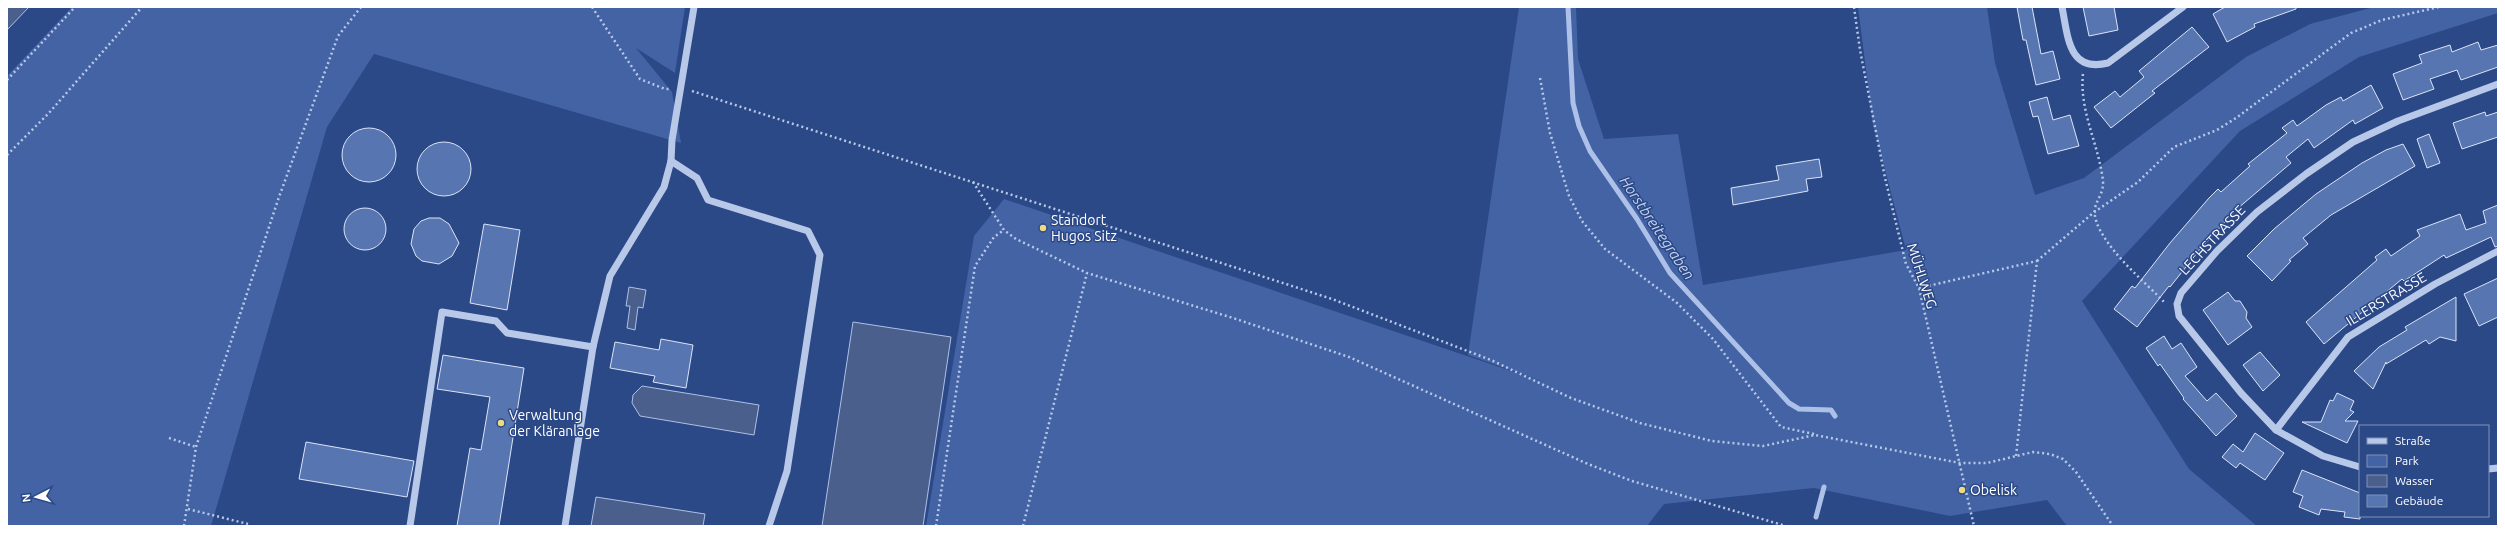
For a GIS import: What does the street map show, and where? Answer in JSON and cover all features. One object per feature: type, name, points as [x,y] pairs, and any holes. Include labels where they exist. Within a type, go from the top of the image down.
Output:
[{"type":"street","points":[[565,526],[592,347],[610,276],[664,187],[671,161],[672,140],[694,7]]},
{"type":"street","points":[[2062,7],[2069,44],[2084,64],[2096,66],[2108,63],[2183,7]]},
{"type":"street","name":"LECHSTRASSE","points":[[2179,316],[2177,304],[2181,293],[2217,251],[2257,212],[2306,174],[2353,142],[2398,121],[2498,84]]},
{"type":"street","points":[[671,161],[697,178],[708,200],[808,231],[820,255],[787,471],[769,526]]},
{"type":"street","name":"ILLERSTRASSE","points":[[2276,430],[2348,337],[2435,284],[2498,251]]},
{"type":"street","points":[[410,526],[442,312],[496,322],[507,333],[592,347]]},
{"type":"street","points":[[2179,316],[2241,393],[2276,430],[2323,456],[2359,467]]},
{"type":"path","points":[[7,80],[75,7]]},
{"type":"path","points":[[7,154],[48,114],[142,7]]},
{"type":"path","points":[[184,526],[188,509],[196,447],[279,197],[338,36],[361,7]]},
{"type":"path","points":[[592,7],[640,79],[665,89],[681,87],[1332,299],[1491,360],[1571,398],[1640,422],[1712,441],[1763,446],[1815,435]]},
{"type":"path","name":"MÜHLWEG","points":[[1854,7],[1860,50],[1886,178],[1906,264],[1919,288],[1974,526]]},
{"type":"path","points":[[1919,288],[2037,261],[2094,213],[2138,182],[2174,147],[2217,130],[2236,118],[2351,33],[2382,20],[2439,7]]},
{"type":"path","points":[[2084,64],[2081,92],[2103,183],[2094,213],[2101,231],[2121,257],[2179,316]]},
{"type":"path","points":[[1540,78],[1550,133],[1570,196],[1582,221],[1605,249],[1676,302],[1713,339],[1781,426],[1815,435],[1960,463],[1987,463],[2033,452],[2050,454],[2064,459],[2076,472],[2112,526]]},
{"type":"path","points":[[973,181],[1004,230],[1016,240],[1087,273],[1233,318],[1349,357],[1588,464],[1632,481],[1786,526]]},
{"type":"path","points":[[936,526],[975,266],[994,237],[1004,230]]},
{"type":"path","points":[[2016,456],[2037,261]]},
{"type":"path","points":[[1022,526],[1087,273]]},
{"type":"path","points":[[169,438],[196,447]]},
{"type":"path","points":[[188,509],[248,524]]},
{"type":"green space","points":[[72,7],[685,7],[675,73],[636,48],[672,92],[681,143],[374,54],[327,127],[211,526],[7,526],[7,76]]},
{"type":"green space","points":[[1519,7],[1576,7],[1578,59],[1604,139],[1678,134],[1703,285],[1906,250],[1873,124],[1858,7],[1987,7],[1995,63],[2035,195],[2084,178],[2246,57],[2310,24],[2374,7],[2498,7],[2498,13],[2359,57],[2240,131],[2082,301],[2189,469],[2257,526],[2067,526],[2047,500],[1950,516],[1814,488],[1664,504],[1647,526],[926,526],[974,236],[1004,199],[1547,383],[1468,355]]},
{"type":"water","points":[[7,7],[29,7],[7,30]]},
{"type":"water","points":[[629,287],[646,290],[643,308],[638,307],[635,330],[627,328],[630,306],[626,306]]},
{"type":"water","points":[[853,322],[951,337],[923,526],[822,526]]},
{"type":"water","points":[[642,386],[759,405],[754,435],[640,416],[632,403],[633,395]]},
{"type":"water","points":[[596,497],[705,514],[703,526],[591,526]]},
{"type":"building","points":[[2017,7],[2032,7],[2041,54],[2053,51],[2060,79],[2036,85],[2026,40],[2023,40]]},
{"type":"building","points":[[2083,7],[2114,7],[2118,30],[2089,36]]},
{"type":"building","points":[[2225,7],[2296,7],[2296,9],[2254,24],[2255,27],[2227,42],[2213,14]]},
{"type":"building","points":[[2192,27],[2209,47],[2152,91],[2155,93],[2111,128],[2094,107],[2115,91],[2120,97],[2144,77],[2139,71]]},
{"type":"building","points":[[2478,42],[2481,50],[2498,45],[2498,67],[2461,80],[2457,70],[2430,79],[2434,89],[2403,100],[2393,74],[2422,63],[2419,55],[2450,45],[2452,52]]},
{"type":"building","points":[[2371,85],[2383,108],[2355,124],[2353,120],[2314,148],[2308,139],[2286,157],[2291,163],[2237,209],[2201,248],[2137,327],[2114,309],[2132,286],[2135,288],[2170,243],[2209,198],[2218,189],[2221,192],[2250,166],[2248,164],[2287,133],[2282,128],[2293,120],[2297,126],[2326,105],[2341,97],[2343,101]]},
{"type":"building","points":[[2047,97],[2053,120],[2070,115],[2079,146],[2048,154],[2038,116],[2033,117],[2029,102]]},
{"type":"building","points":[[2485,112],[2486,116],[2498,112],[2498,137],[2462,149],[2453,123]]},
{"type":"building","points":[[364,128],[374,128],[384,132],[392,140],[396,150],[396,160],[392,170],[384,178],[374,182],[364,182],[354,178],[346,170],[342,160],[342,150],[346,140],[354,132]]},
{"type":"building","points":[[2429,134],[2440,163],[2427,168],[2417,139]]},
{"type":"building","points":[[444,142],[454,144],[463,150],[469,159],[471,169],[469,179],[463,188],[454,194],[444,196],[434,194],[425,188],[419,179],[417,169],[419,159],[425,150],[434,144]]},
{"type":"building","points":[[2403,144],[2415,166],[2331,215],[2303,238],[2308,244],[2289,260],[2291,261],[2272,281],[2247,256],[2274,229],[2316,194],[2362,163],[2386,150]]},
{"type":"building","points":[[1819,159],[1822,177],[1806,179],[1808,191],[1733,205],[1731,188],[1779,180],[1776,166]]},
{"type":"building","points":[[2498,205],[2498,246],[2495,247],[2491,237],[2446,258],[2444,255],[2404,281],[2402,279],[2324,344],[2306,322],[2377,260],[2375,257],[2386,249],[2391,256],[2420,236],[2417,230],[2460,214],[2466,230],[2486,223],[2483,211]]},
{"type":"building","points":[[361,208],[369,208],[377,211],[383,217],[386,229],[383,241],[377,247],[369,250],[361,250],[353,247],[347,241],[344,233],[344,225],[347,217],[353,211]]},
{"type":"building","points":[[429,218],[440,218],[449,224],[459,243],[452,256],[439,264],[422,261],[416,256],[411,244],[414,229],[421,221]]},
{"type":"building","points":[[484,224],[520,230],[507,310],[470,303]]},
{"type":"building","points":[[2498,278],[2498,317],[2479,326],[2464,294]]},
{"type":"building","points":[[2228,292],[2235,301],[2240,301],[2247,312],[2246,318],[2252,327],[2228,345],[2203,310]]},
{"type":"building","points":[[2456,297],[2456,341],[2440,337],[2429,344],[2426,340],[2386,364],[2386,362],[2373,389],[2354,371],[2379,347],[2407,330],[2405,327]]},
{"type":"building","points":[[2164,336],[2172,349],[2181,343],[2197,367],[2185,376],[2207,401],[2216,393],[2237,416],[2216,436],[2183,399],[2184,398],[2160,364],[2158,366],[2146,348]]},
{"type":"building","points":[[661,339],[693,345],[686,388],[653,382],[655,376],[610,368],[615,342],[659,350]]},
{"type":"building","points":[[2260,352],[2280,375],[2263,391],[2243,365]]},
{"type":"building","name":"Verwaltung der Kläranlage","points":[[443,355],[524,368],[499,526],[457,526],[470,448],[481,450],[490,397],[437,389]]},
{"type":"building","points":[[2337,393],[2354,401],[2350,410],[2354,412],[2345,421],[2358,421],[2347,443],[2302,422],[2321,422],[2330,400],[2333,401]]},
{"type":"building","points":[[2255,433],[2284,453],[2265,480],[2240,463],[2236,468],[2222,457],[2233,444],[2243,452]]},
{"type":"building","points":[[306,442],[414,461],[407,497],[299,479]]},
{"type":"building","points":[[2302,470],[2359,493],[2360,519],[2344,517],[2345,512],[2321,509],[2319,515],[2299,507],[2303,496],[2293,492]]},
{"type":"waterway","name":"Horstbreitegraben","points":[[1568,7],[1573,103],[1579,126],[1590,151],[1637,219],[1670,273],[1789,403],[1799,409],[1831,410],[1835,416]]},
{"type":"waterway","name":"Horstbreitegraben","points":[[1816,517],[1824,487]]},
{"type":"place","name":"Standort Hugos Sitz","points":[[1043,228]]},
{"type":"place","name":"Verwaltung der Kläranlage","points":[[501,423]]},
{"type":"place","name":"Obelisk","points":[[1962,490]]}]
